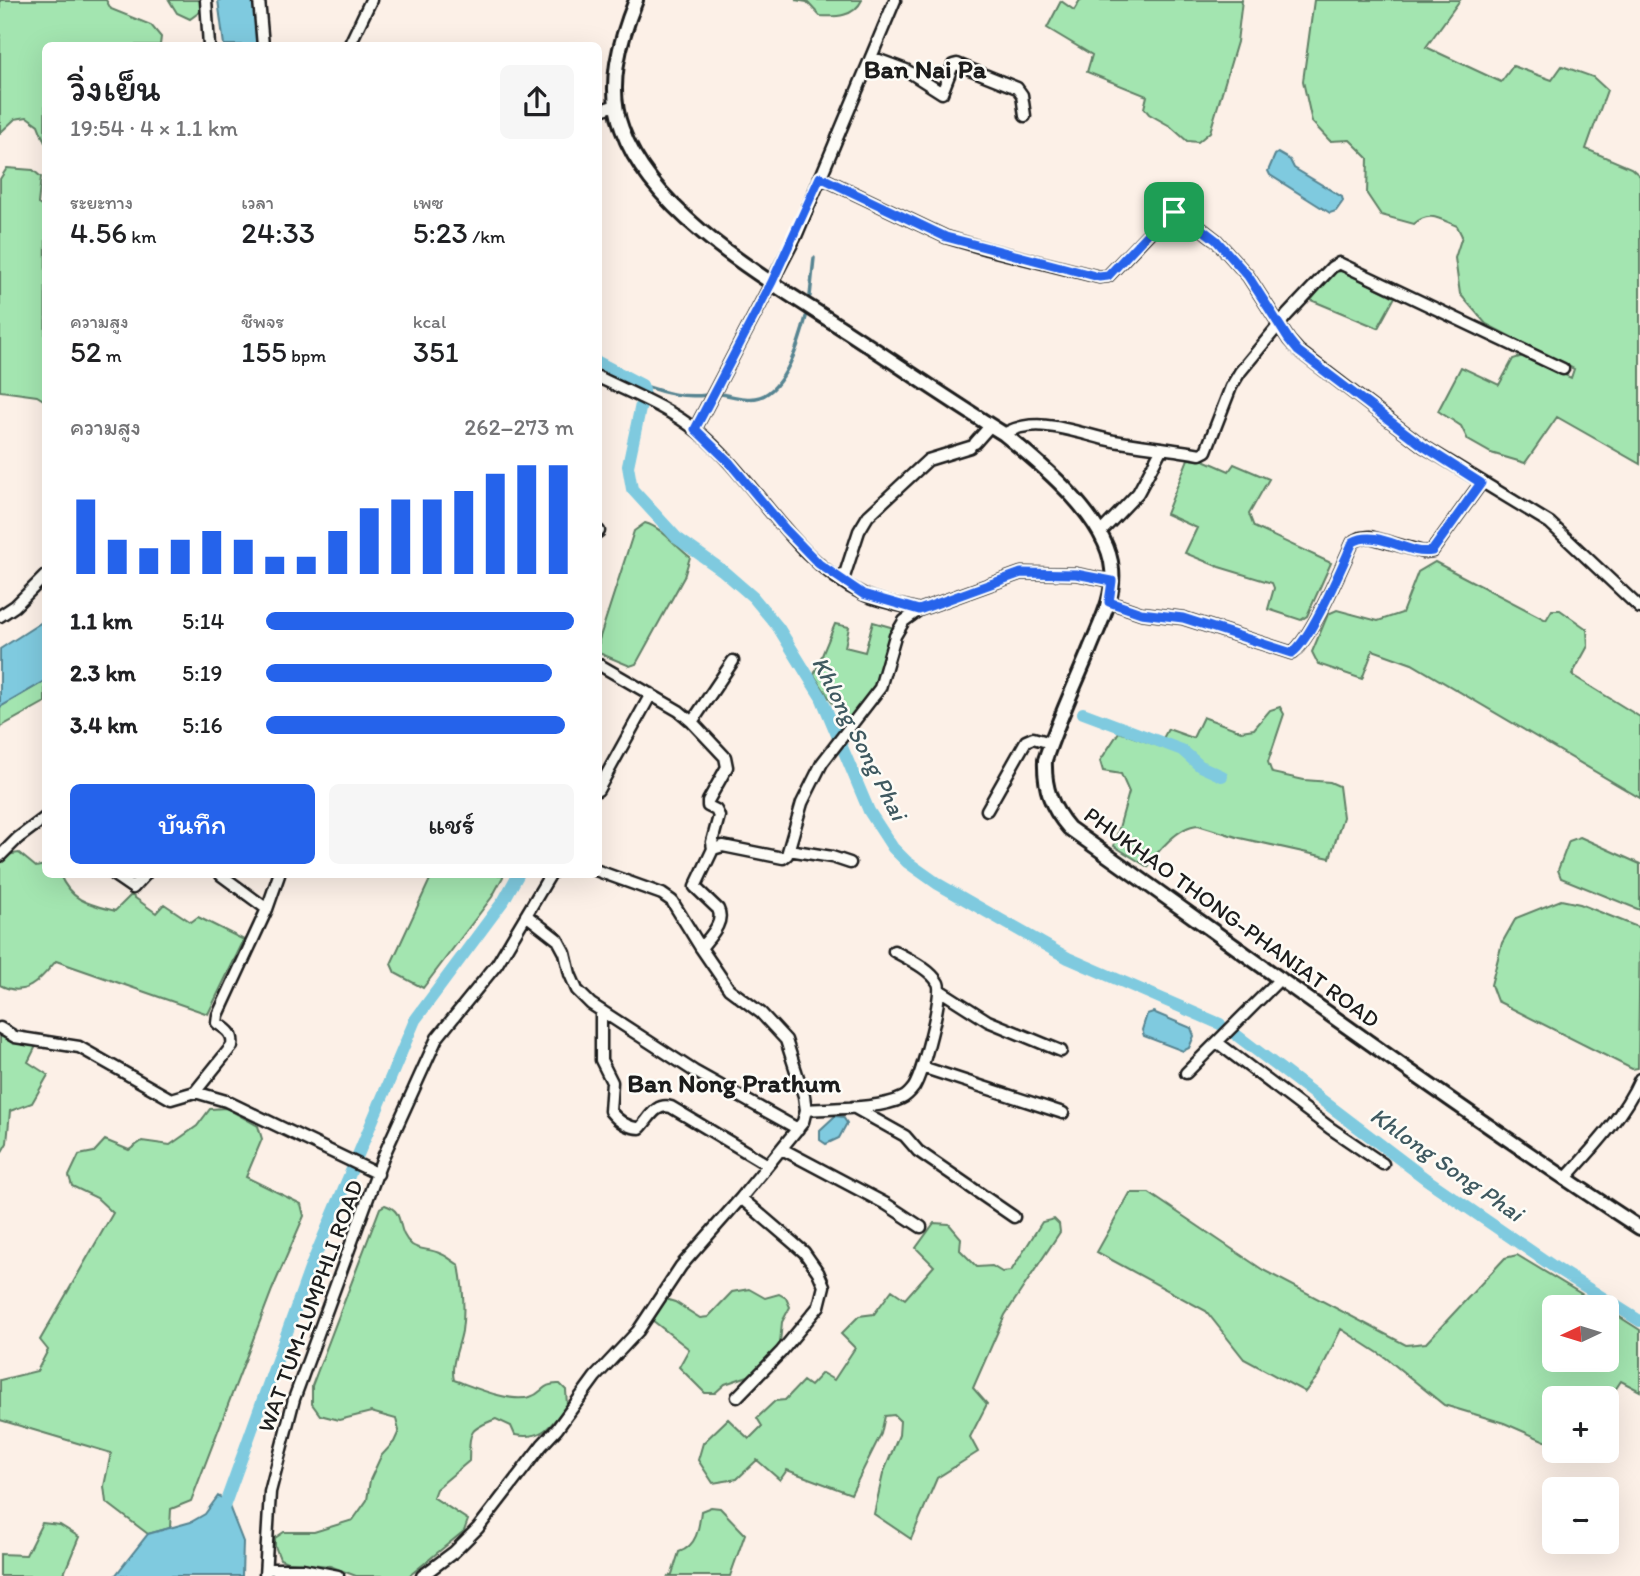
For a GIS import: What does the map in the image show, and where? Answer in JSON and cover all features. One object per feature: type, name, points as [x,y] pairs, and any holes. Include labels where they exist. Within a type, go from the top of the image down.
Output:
[{"type":"street","points":[[206,0],[209,42]]},
{"type":"street","points":[[259,0],[263,42]]},
{"type":"street","points":[[351,42],[371,0]]},
{"type":"street","name":"PHUKHAO THONG-PHANIAT ROAD","points":[[636,0],[625,29],[615,73],[617,105],[621,128],[652,183],[688,222],[772,282],[1004,434],[1033,457],[1070,493],[1100,533],[1110,557],[1112,581],[1109,602],[1045,760],[1046,788],[1057,815],[1069,828],[1565,1179],[1640,1228]]},
{"type":"street","points":[[695,429],[772,282],[895,0]]},
{"type":"street","points":[[871,57],[906,70],[942,93],[953,65],[957,64],[1010,84],[1022,95],[1025,116]]},
{"type":"street","points":[[602,110],[617,105]]},
{"type":"street","points":[[820,177],[946,237],[1099,277],[1108,276],[1167,213],[1181,213],[1216,240],[1248,276],[1298,351],[1423,446],[1550,523],[1640,608]]},
{"type":"street","points":[[1004,434],[1023,426],[1041,426],[1200,454],[1206,450],[1231,387],[1240,372],[1280,324],[1332,267],[1339,263],[1563,369]]},
{"type":"street","points":[[602,379],[695,429],[729,462],[785,529],[819,564],[863,594],[919,610]]},
{"type":"street","points":[[843,580],[859,531],[868,516],[928,460],[973,445],[990,426]]},
{"type":"street","points":[[1100,533],[1138,493],[1162,448]]},
{"type":"street","points":[[1109,602],[1141,613],[1183,618],[1292,653],[1308,633],[1353,542],[1370,537],[1423,552],[1432,551],[1481,483]]},
{"type":"street","points":[[713,849],[723,846],[783,858],[787,855],[802,803],[822,763],[880,688],[895,636],[904,621],[919,610],[1021,573],[1076,574],[1112,581]]},
{"type":"street","points":[[0,616],[15,606],[42,579]]},
{"type":"street","points":[[692,722],[733,661]]},
{"type":"street","points":[[602,666],[651,694],[692,722],[725,757],[727,767],[708,801],[708,806],[716,810],[719,816],[712,842],[713,849],[695,887],[718,909],[721,920],[701,948]]},
{"type":"street","points":[[602,783],[651,694]]},
{"type":"street","points":[[987,810],[1026,741],[1033,738],[1051,743]]},
{"type":"street","points":[[0,856],[42,820]]},
{"type":"street","points":[[789,850],[832,857],[850,863]]},
{"type":"street","points":[[422,1576],[454,1552],[478,1528],[595,1377],[638,1331],[681,1266],[803,1122],[806,1110],[804,1096],[786,1040],[761,1013],[729,989],[672,901],[663,894],[602,872]]},
{"type":"street","points":[[118,878],[133,888],[142,878]]},
{"type":"street","points":[[225,878],[267,909]]},
{"type":"street","points":[[195,1092],[232,1046],[233,1038],[230,1032],[217,1023],[218,1015],[267,909],[278,878]]},
{"type":"street","name":"WAT TUM-LUMPHLI ROAD","points":[[265,1572],[270,1492],[293,1399],[374,1172],[437,1038],[497,964],[548,878]]},
{"type":"street","points":[[526,915],[558,940],[577,989],[601,1011],[694,1071],[798,1129]]},
{"type":"street","points":[[894,951],[927,971],[937,981],[941,991],[988,1021],[1061,1051]]},
{"type":"street","points":[[1186,1073],[1281,978]]},
{"type":"street","points":[[806,1110],[887,1104],[905,1098],[915,1086],[922,1067],[941,991]]},
{"type":"street","points":[[601,1011],[601,1060],[612,1082],[610,1111],[616,1119],[631,1128],[640,1128],[657,1108],[671,1108],[768,1165]]},
{"type":"street","points":[[0,1028],[15,1037],[79,1047],[171,1099],[195,1092],[226,1101],[374,1172]]},
{"type":"street","points":[[1218,1043],[1330,1128],[1383,1164]]},
{"type":"street","points":[[922,1067],[1063,1113]]},
{"type":"street","points":[[1565,1179],[1600,1141],[1632,1096],[1640,1079]]},
{"type":"street","points":[[853,1107],[905,1136],[918,1151],[1014,1217]]},
{"type":"street","points":[[782,1149],[886,1204],[921,1227]]},
{"type":"street","points":[[737,1397],[781,1352],[819,1306],[824,1286],[804,1252],[741,1198]]},
{"type":"street","points":[[265,1572],[303,1569],[338,1576]]},
{"type":"green space","points":[[0,0],[106,0],[111,9],[151,25],[161,37],[160,42],[42,42],[42,135],[38,125],[27,117],[15,119],[0,133]]},
{"type":"green space","points":[[169,0],[200,0],[201,11],[190,19],[177,13]]},
{"type":"green space","points":[[795,0],[862,0],[859,6],[844,15],[820,16],[807,2]]},
{"type":"green space","points":[[1080,0],[1242,0],[1237,42],[1210,132],[1198,142],[1187,141],[1170,126],[1149,114],[1144,108],[1147,96],[1087,72],[1092,55],[1047,28],[1061,1],[1074,10]]},
{"type":"green space","points":[[1314,0],[1460,0],[1426,47],[1501,82],[1513,66],[1552,80],[1562,66],[1593,77],[1607,90],[1586,149],[1631,168],[1640,176],[1640,464],[1557,417],[1525,463],[1491,453],[1468,440],[1461,426],[1438,411],[1461,367],[1499,385],[1513,359],[1523,356],[1571,378],[1574,369],[1486,324],[1460,294],[1455,258],[1462,236],[1457,226],[1435,217],[1425,217],[1414,224],[1381,215],[1367,194],[1368,158],[1350,140],[1330,141],[1312,122],[1303,81]]},
{"type":"green space","points":[[7,168],[33,170],[41,177],[38,204],[42,206],[42,399],[37,396],[0,391],[0,179]]},
{"type":"green space","points":[[1343,271],[1395,297],[1378,328],[1311,300],[1334,272]]},
{"type":"green space","points":[[1188,459],[1204,460],[1229,471],[1234,464],[1269,479],[1249,514],[1254,527],[1331,563],[1307,616],[1301,620],[1268,609],[1274,588],[1272,583],[1219,567],[1185,553],[1197,528],[1166,514]]},
{"type":"green space","points":[[645,523],[651,525],[690,557],[684,577],[636,664],[630,666],[602,654],[602,631],[634,531]]},
{"type":"green space","points":[[1435,562],[1546,620],[1552,610],[1560,610],[1587,629],[1588,646],[1572,675],[1640,717],[1640,798],[1412,664],[1373,650],[1362,679],[1318,664],[1312,652],[1328,614],[1337,610],[1378,621],[1402,613],[1418,572]]},
{"type":"green space","points":[[873,622],[894,628],[877,686],[847,725],[814,675],[835,624],[849,627],[845,647],[865,652]]},
{"type":"green space","points":[[42,683],[42,704],[0,727],[0,707]]},
{"type":"green space","points":[[1280,707],[1284,714],[1268,762],[1272,773],[1330,782],[1339,786],[1343,817],[1330,858],[1240,838],[1198,825],[1176,835],[1162,847],[1148,867],[1114,846],[1129,792],[1121,774],[1103,771],[1100,761],[1119,732],[1159,746],[1168,729],[1193,738],[1203,717],[1241,731],[1254,729],[1270,710]]},
{"type":"green space","points":[[1580,837],[1640,864],[1640,910],[1561,878],[1558,870],[1569,841]]},
{"type":"green space","points":[[19,853],[36,867],[42,866],[42,878],[61,878],[75,896],[89,903],[115,911],[131,895],[156,913],[164,904],[191,922],[198,917],[244,940],[208,1014],[56,961],[39,980],[25,988],[9,989],[0,985],[0,863],[6,855]]},
{"type":"green space","points":[[431,878],[502,878],[492,897],[423,988],[395,973],[391,964]]},
{"type":"green space","points":[[1561,900],[1580,904],[1640,928],[1638,1068],[1632,1069],[1497,1001],[1491,985],[1502,943],[1516,918]]},
{"type":"green space","points":[[0,1033],[13,1041],[36,1046],[28,1062],[48,1075],[32,1103],[10,1111],[7,1143],[0,1155]]},
{"type":"green space","points":[[226,1108],[258,1126],[262,1139],[246,1177],[301,1204],[304,1216],[272,1290],[191,1501],[171,1509],[170,1528],[148,1534],[106,1502],[104,1486],[111,1453],[0,1420],[0,1380],[37,1371],[48,1350],[40,1340],[113,1213],[97,1198],[72,1186],[69,1176],[79,1155],[94,1152],[105,1140],[129,1150],[142,1141],[170,1145],[197,1126],[210,1109]]},
{"type":"green space","points":[[1130,1193],[1149,1193],[1263,1270],[1406,1345],[1426,1343],[1505,1258],[1517,1255],[1583,1295],[1542,1295],[1542,1372],[1619,1372],[1619,1317],[1640,1330],[1640,1391],[1621,1381],[1618,1386],[1542,1386],[1542,1440],[1504,1423],[1444,1405],[1386,1358],[1341,1329],[1318,1376],[1305,1392],[1244,1359],[1206,1311],[1097,1252]]},
{"type":"green space","points":[[385,1205],[396,1212],[403,1233],[412,1245],[442,1254],[459,1265],[463,1315],[454,1362],[454,1380],[512,1398],[530,1397],[549,1385],[560,1384],[566,1390],[567,1405],[546,1429],[533,1435],[515,1435],[511,1426],[496,1419],[475,1429],[470,1438],[469,1461],[436,1489],[433,1497],[468,1520],[464,1531],[409,1576],[356,1576],[330,1566],[280,1559],[275,1538],[284,1532],[314,1532],[353,1520],[367,1500],[370,1480],[381,1456],[394,1442],[399,1431],[396,1419],[371,1412],[339,1420],[320,1415],[312,1404],[312,1386],[380,1208]]},
{"type":"green space","points":[[1054,1219],[1059,1224],[1060,1232],[1005,1315],[973,1388],[987,1404],[970,1437],[978,1452],[937,1478],[911,1539],[874,1514],[883,1474],[899,1435],[900,1421],[894,1415],[885,1416],[881,1434],[851,1494],[787,1470],[780,1480],[757,1460],[737,1479],[713,1483],[698,1460],[703,1443],[728,1419],[749,1439],[762,1426],[757,1418],[775,1401],[785,1400],[803,1381],[810,1386],[822,1373],[834,1380],[855,1348],[841,1334],[859,1316],[874,1314],[892,1290],[905,1299],[934,1266],[916,1248],[934,1223],[949,1224],[961,1238],[960,1250],[977,1267],[992,1266],[1002,1272],[1011,1271],[1042,1222]]},
{"type":"green space","points":[[749,1289],[765,1298],[779,1294],[786,1298],[790,1307],[782,1322],[780,1343],[770,1358],[748,1376],[725,1384],[715,1393],[705,1393],[679,1367],[689,1349],[652,1320],[665,1299],[675,1302],[700,1318],[708,1317],[732,1292]]},
{"type":"green space","points":[[711,1507],[720,1508],[745,1534],[730,1576],[669,1576],[679,1552],[690,1545],[696,1536],[701,1511]]},
{"type":"green space","points":[[42,1523],[60,1525],[79,1537],[63,1576],[0,1576],[0,1554],[26,1555]]},
{"type":"water","points":[[218,0],[254,0],[257,42],[224,42]]},
{"type":"water","points":[[1278,153],[1290,160],[1294,168],[1342,197],[1343,201],[1336,211],[1330,213],[1270,175],[1268,171]]},
{"type":"water","points":[[42,622],[42,683],[0,707],[0,649]]},
{"type":"water","points":[[1153,1012],[1191,1028],[1194,1036],[1189,1048],[1183,1051],[1144,1036],[1142,1030],[1147,1014]]},
{"type":"water","points":[[835,1116],[843,1117],[847,1123],[839,1138],[826,1144],[820,1140],[820,1130]]},
{"type":"water","points":[[218,1496],[227,1501],[243,1542],[242,1576],[115,1576],[148,1534],[191,1522],[205,1514]]},
{"type":"waterway","points":[[810,296],[814,258]]},
{"type":"waterway","points":[[721,394],[751,398],[769,392],[790,363],[806,317]]},
{"type":"waterway","name":"Khlong Song Phai","points":[[602,364],[642,385],[644,390],[628,466],[632,489],[677,538],[722,570],[753,597],[778,627],[821,697],[869,811],[893,848],[907,862],[938,884],[1068,958],[1220,1024]]},
{"type":"waterway","points":[[642,385],[674,394],[707,395]]},
{"type":"waterway","points":[[1083,713],[1182,750],[1200,766],[1222,776]]},
{"type":"waterway","points":[[221,1515],[311,1266],[415,1020],[504,900],[516,878]]},
{"type":"waterway","name":"Khlong Song Phai","points":[[1235,1034],[1426,1179],[1554,1267],[1640,1321]]},
{"type":"district","name":"Ban Nai Pa","points":[[925,69]]},
{"type":"district","name":"Ban Nong Prathum","points":[[734,1083]]},
{"type":"route","points":[[820,177],[946,237],[1099,277],[1108,276],[1167,213],[1174,212],[1181,213],[1216,240],[1248,276],[1298,351],[1423,446],[1481,483],[1432,551],[1423,552],[1370,537],[1353,542],[1308,633],[1292,653],[1183,618],[1141,613],[1109,602],[1112,581],[1076,574],[1021,573],[919,610],[863,594],[819,564],[785,529],[754,489],[695,429],[796,236],[820,177]]}]
